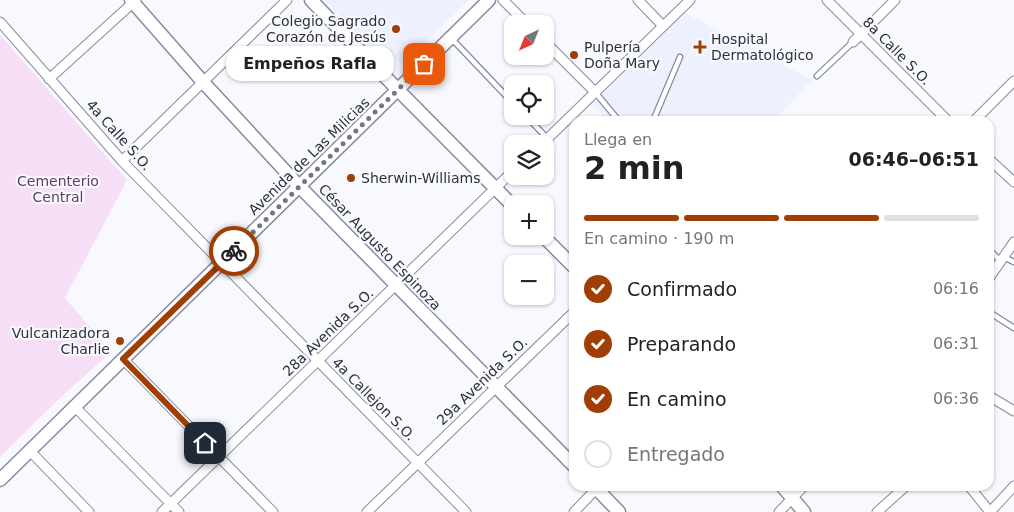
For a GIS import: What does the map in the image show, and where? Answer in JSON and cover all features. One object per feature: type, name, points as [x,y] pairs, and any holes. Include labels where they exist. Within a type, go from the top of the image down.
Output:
[{"type":"street","points":[[122,161],[287,0]]},
{"type":"street","points":[[311,0],[504,197]]},
{"type":"street","name":"Avenida de Las Milicias","points":[[0,480],[489,0]]},
{"type":"street","points":[[503,0],[518,15]]},
{"type":"street","points":[[638,0],[664,26]]},
{"type":"street","points":[[571,116],[690,0]]},
{"type":"street","name":"8a Calle S.O.","points":[[827,0],[943,116]]},
{"type":"street","points":[[853,42],[896,0]]},
{"type":"street","points":[[49,79],[133,1]]},
{"type":"street","name":"César Augusto Espinoza","points":[[133,1],[202,82],[300,186],[569,461]]},
{"type":"street","name":"4a Calle S.O.","points":[[0,22],[122,161],[221,263]]},
{"type":"street","points":[[554,51],[595,92]]},
{"type":"street","points":[[979,116],[1014,81]]},
{"type":"street","points":[[551,135],[569,117]]},
{"type":"street","points":[[994,164],[1014,182]]},
{"type":"street","name":"28a Avenida S.O.","points":[[162,512],[504,180]]},
{"type":"street","points":[[994,271],[1014,242]]},
{"type":"street","points":[[552,245],[569,262]]},
{"type":"street","name":"4a Callejon S.O.","points":[[221,263],[466,512]]},
{"type":"street","name":"29a Avenida S.O.","points":[[367,512],[569,317]]},
{"type":"street","points":[[123,359],[273,512]]},
{"type":"street","points":[[994,399],[1014,411]]},
{"type":"street","points":[[75,407],[179,512]]},
{"type":"street","points":[[30,451],[89,512]]},
{"type":"street","points":[[973,491],[990,512],[1014,486]]},
{"type":"street","points":[[574,512],[593,491]]},
{"type":"street","points":[[601,491],[619,512]]},
{"type":"street","points":[[786,491],[804,512]]},
{"type":"street","points":[[779,512],[800,491]]},
{"type":"street","points":[[877,512],[900,491]]},
{"type":"lane","points":[[451,38],[504,94]]},
{"type":"lane","points":[[818,76],[853,42]]},
{"type":"lane","points":[[655,116],[680,57]]},
{"type":"lane","points":[[595,92],[615,116]]},
{"type":"lane","points":[[533,125],[540,135]]},
{"type":"lane","points":[[994,253],[1002,259],[1014,262]]},
{"type":"lane","points":[[994,315],[1014,328]]},
{"type":"shaded area","name":"Colegio Sagrado Corazón de Jesús","points":[[324,0],[469,0],[405,62],[381,59]]},
{"type":"shaded area","name":"Hospital Dermatológico","points":[[685,13],[812,80],[778,116],[604,116],[592,105]]},
{"type":"green space","name":"Cementerio Central","points":[[0,35],[127,180],[65,298],[111,352],[59,399],[0,457]]},
{"type":"way so far","points":[[234,251],[424,64]]},
{"type":"place","name":"Colegio Sagrado Corazón de Jesús","points":[[396,29]]},
{"type":"place","name":"Hospital Dermatológico","points":[[700,47]]},
{"type":"place","name":"Pulpería Doña Mary","points":[[574,55]]},
{"type":"place","name":"Empeños Rafla","points":[[424,64]]},
{"type":"place","name":"Sherwin-Williams","points":[[351,178]]},
{"type":"place","name":"Vulcanizadora Charlie","points":[[120,341]]},
{"type":"route","points":[[205,443],[123,359],[234,251]]}]
